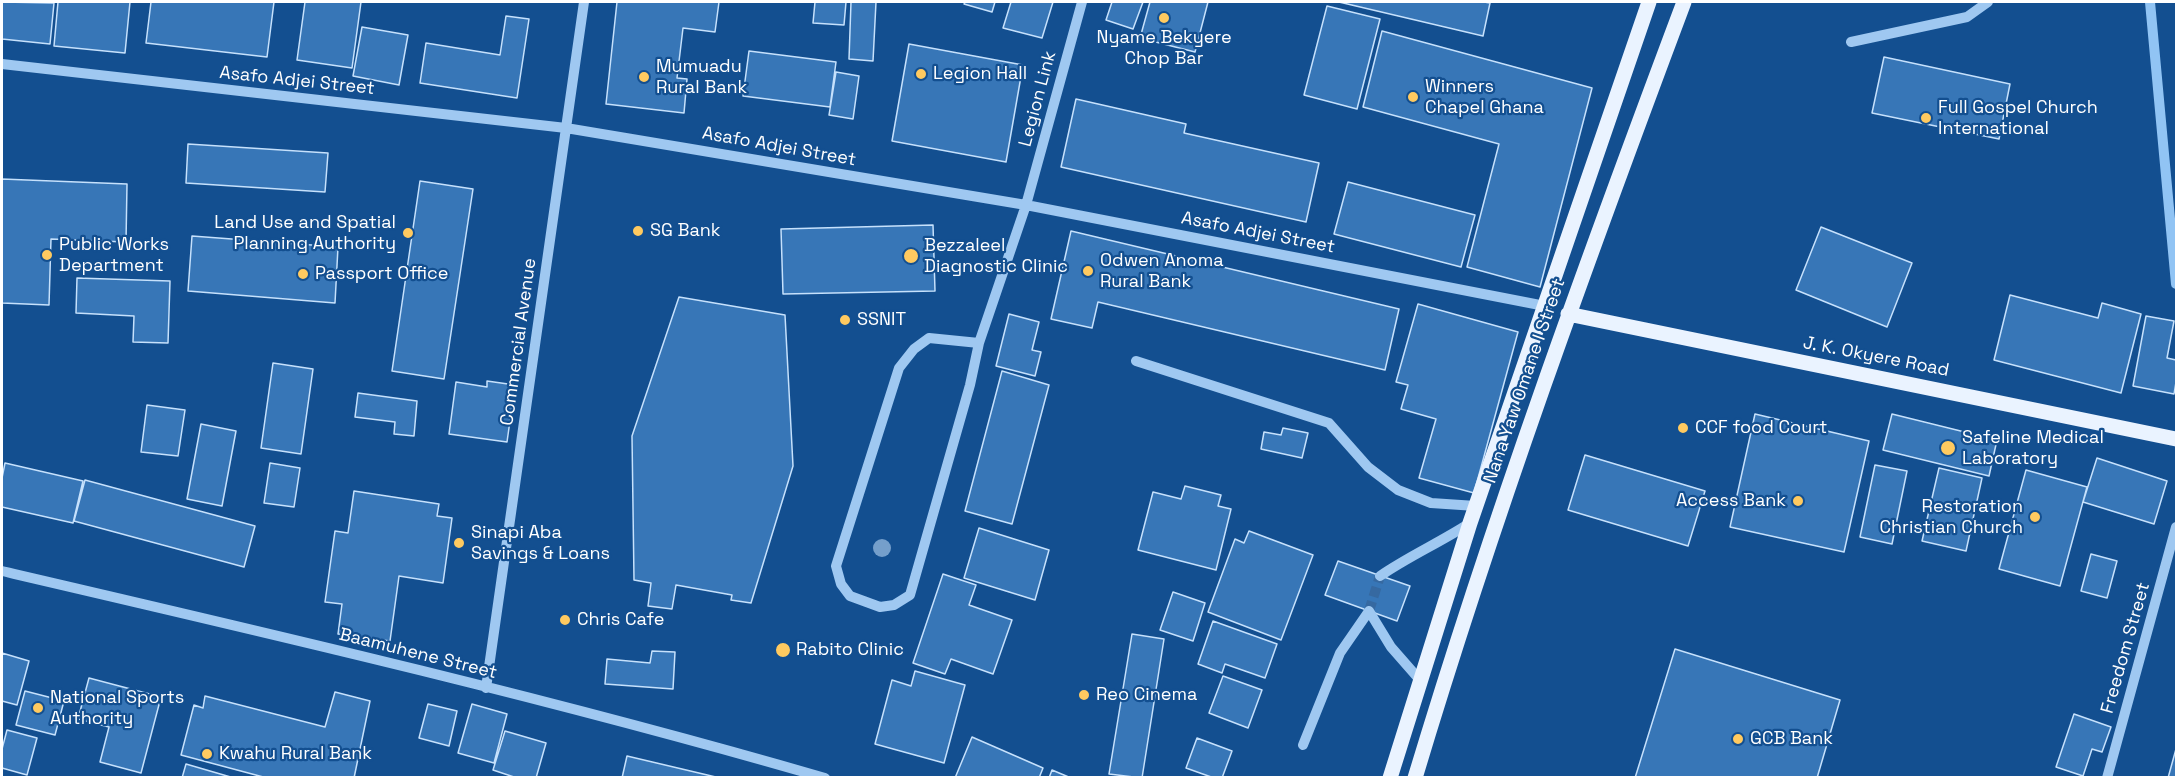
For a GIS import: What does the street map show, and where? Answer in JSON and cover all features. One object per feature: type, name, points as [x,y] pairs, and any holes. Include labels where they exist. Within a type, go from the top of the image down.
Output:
[{"type":"main road","name":"Nana Yaw Omane I Street","points":[[1390,777],[1470,523],[1649,2]]},
{"type":"main road","name":"Nana Yaw Omane I Street","points":[[1415,777],[1486,553],[1568,314],[1684,2]]},
{"type":"main road","name":"J. K. Okyere Road","points":[[1568,314],[2176,438]]},
{"type":"street","name":"Commercial Avenue","points":[[486,688],[584,2]]},
{"type":"street","name":"Legion Link","points":[[979,343],[929,338],[914,349],[899,368],[836,566],[841,584],[850,596],[880,607],[894,605],[910,595],[970,385],[979,343],[1026,205],[1082,2]]},
{"type":"street","points":[[1851,42],[1967,17],[1988,2]]},
{"type":"street","name":"Asafo Adjei Street","points":[[2,64],[566,128],[1026,205],[1545,306]]},
{"type":"street","points":[[1136,361],[1329,423],[1368,467],[1398,490],[1431,503],[1476,506]]},
{"type":"street","points":[[1380,576],[1413,554],[1445,539],[1470,523]]},
{"type":"street","name":"Freedom Street","points":[[2107,777],[2176,527]]},
{"type":"street","name":"Baamuhene Street","points":[[2,571],[486,688],[713,745],[825,777]]},
{"type":"street","points":[[1303,745],[1340,653],[1369,611],[1391,647],[1419,679]]},
{"type":"building","points":[[2,2],[54,3],[50,44],[2,39]]},
{"type":"building","points":[[58,2],[130,2],[125,53],[54,46]]},
{"type":"building","points":[[151,2],[274,2],[267,57],[146,43]]},
{"type":"building","points":[[305,2],[361,2],[352,68],[297,60]]},
{"type":"building","points":[[617,2],[719,2],[715,32],[683,28],[677,78],[687,79],[684,113],[606,104]]},
{"type":"building","points":[[815,2],[846,2],[844,25],[813,23]]},
{"type":"building","points":[[851,2],[876,2],[873,61],[849,59]]},
{"type":"building","points":[[965,2],[995,2],[992,12],[964,4]]},
{"type":"building","points":[[1011,2],[1053,2],[1042,38],[1003,28]]},
{"type":"building","points":[[1112,2],[1143,2],[1133,29],[1106,20]]},
{"type":"building","points":[[1150,2],[1208,2],[1195,52],[1140,38]]},
{"type":"building","points":[[1339,2],[1484,2],[1490,3],[1483,36]]},
{"type":"building","points":[[1327,6],[1380,19],[1357,109],[1304,95]]},
{"type":"building","points":[[506,16],[529,19],[517,98],[420,83],[426,43],[500,55]]},
{"type":"building","points":[[362,27],[408,35],[399,85],[353,76]]},
{"type":"building","points":[[1382,31],[1592,88],[1540,287],[1467,267],[1499,144],[1363,107]]},
{"type":"building","points":[[909,44],[1023,65],[1006,162],[892,141]]},
{"type":"building","points":[[749,51],[836,62],[830,107],[743,96]]},
{"type":"building","points":[[1884,57],[2010,84],[1999,139],[1872,113]]},
{"type":"building","points":[[836,72],[859,76],[853,119],[829,115]]},
{"type":"building","points":[[1076,99],[1186,124],[1184,133],[1319,163],[1306,222],[1061,167]]},
{"type":"building","points":[[188,144],[328,153],[325,192],[186,183]]},
{"type":"building","points":[[2,179],[127,184],[126,242],[51,239],[49,305],[2,303]]},
{"type":"building","points":[[420,181],[473,189],[444,379],[392,371]]},
{"type":"building","points":[[1348,182],[1475,215],[1461,267],[1334,234]]},
{"type":"building","points":[[933,225],[935,291],[783,294],[781,229]]},
{"type":"building","points":[[1821,227],[1912,263],[1887,327],[1796,290]]},
{"type":"building","points":[[1071,231],[1399,309],[1385,370],[1098,302],[1092,328],[1051,319]]},
{"type":"building","points":[[192,236],[338,247],[335,303],[188,291]]},
{"type":"building","points":[[77,278],[170,281],[168,343],[133,342],[134,316],[76,313]]},
{"type":"building","points":[[2010,295],[2098,318],[2102,303],[2141,314],[2121,393],[1994,360]]},
{"type":"building","points":[[679,297],[785,315],[793,466],[751,603],[731,600],[732,595],[676,585],[672,609],[648,606],[651,583],[634,580],[632,436]]},
{"type":"building","points":[[1418,304],[1518,332],[1474,493],[1419,478],[1436,419],[1401,409],[1408,385],[1396,382]]},
{"type":"building","points":[[1009,314],[1039,322],[1032,350],[1041,352],[1035,376],[996,366]]},
{"type":"building","points":[[2146,316],[2174,321],[2167,358],[2176,360],[2174,394],[2133,386]]},
{"type":"building","points":[[273,363],[313,369],[301,454],[261,448]]},
{"type":"building","points":[[1002,371],[1049,385],[1012,524],[965,511]]},
{"type":"building","points":[[487,381],[515,385],[507,442],[449,434],[456,382],[487,387]]},
{"type":"building","points":[[358,393],[417,401],[414,436],[394,434],[395,422],[355,417]]},
{"type":"building","points":[[147,405],[185,410],[178,456],[141,452]]},
{"type":"building","points":[[1755,414],[1869,441],[1844,552],[1730,527]]},
{"type":"building","points":[[1892,414],[1997,440],[1989,476],[1883,450]]},
{"type":"building","points":[[201,424],[236,431],[222,506],[187,499]]},
{"type":"building","points":[[1283,428],[1308,433],[1302,458],[1261,449],[1264,432],[1281,435]]},
{"type":"building","points":[[1585,455],[1705,491],[1688,546],[1568,510]]},
{"type":"building","points":[[2097,458],[2167,481],[2154,524],[2083,502]]},
{"type":"building","points":[[5,463],[83,481],[73,523],[2,507],[2,478]]},
{"type":"building","points":[[270,463],[300,468],[294,507],[264,503]]},
{"type":"building","points":[[1875,465],[1907,471],[1892,544],[1860,537]]},
{"type":"building","points":[[1939,468],[1982,478],[1966,551],[1922,541]]},
{"type":"building","points":[[2026,470],[2087,487],[2060,586],[1999,569]]},
{"type":"building","points":[[85,480],[255,526],[244,567],[74,521]]},
{"type":"building","points":[[1185,486],[1221,495],[1218,506],[1231,509],[1216,570],[1138,550],[1153,492],[1181,499]]},
{"type":"building","points":[[354,491],[439,504],[437,516],[452,518],[443,583],[399,576],[390,641],[338,634],[342,604],[325,602],[335,531],[348,533]]},
{"type":"building","points":[[979,528],[1049,550],[1035,600],[964,578]]},
{"type":"building","points":[[1249,531],[1313,555],[1281,640],[1208,612],[1235,539],[1244,543]]},
{"type":"building","points":[[2091,554],[2117,561],[2107,598],[2081,591]]},
{"type":"building","points":[[1338,561],[1410,586],[1397,621],[1325,595]]},
{"type":"building","points":[[943,574],[976,585],[969,605],[1012,620],[993,674],[951,659],[945,674],[913,663]]},
{"type":"building","points":[[1173,592],[1205,603],[1193,641],[1160,630]]},
{"type":"building","points":[[1213,621],[1277,644],[1265,678],[1225,664],[1222,673],[1198,664]]},
{"type":"building","points":[[1132,634],[1164,639],[1142,778],[1109,774]]},
{"type":"building","name":"GCB Bank","points":[[1675,649],[1840,700],[1817,778],[1635,778]]},
{"type":"building","points":[[652,651],[675,652],[673,689],[605,684],[607,659],[650,663]]},
{"type":"building","points":[[2,653],[29,661],[17,705],[2,701]]},
{"type":"building","points":[[915,671],[965,685],[944,763],[875,744],[892,680],[911,686]]},
{"type":"building","points":[[1223,676],[1262,690],[1248,728],[1209,713]]},
{"type":"building","points":[[89,678],[161,697],[141,773],[100,762],[109,727],[78,719]]},
{"type":"building","points":[[25,691],[64,701],[55,735],[16,725]]},
{"type":"building","points":[[335,692],[370,701],[354,778],[267,778],[181,755],[194,705],[203,708],[205,696],[325,727]]},
{"type":"building","points":[[428,704],[457,711],[449,746],[419,738]]},
{"type":"building","points":[[472,704],[507,714],[494,763],[458,753]]},
{"type":"building","points":[[2074,714],[2111,727],[2102,752],[2092,749],[2083,776],[2056,767]]},
{"type":"building","points":[[7,730],[37,738],[27,775],[2,768],[2,749]]},
{"type":"building","points":[[505,731],[546,743],[536,778],[517,778],[493,770]]},
{"type":"building","points":[[972,737],[1043,768],[1039,778],[955,778]]},
{"type":"building","points":[[1197,738],[1232,751],[1222,778],[1214,778],[1186,768]]},
{"type":"building","points":[[2176,749],[2176,778],[2168,778]]},
{"type":"building","points":[[627,756],[720,778],[622,778]]},
{"type":"building","points":[[186,764],[234,778],[182,778]]},
{"type":"building","points":[[1052,770],[1071,778],[1049,778]]},
{"type":"waterway","points":[[2150,2],[2176,284]]},
{"type":"tunnel","points":[[1369,611],[1380,576]]},
{"type":"place","name":"Nyame Bekyere Chop Bar","points":[[1164,18]]},
{"type":"place","name":"Legion Hall","points":[[921,74]]},
{"type":"place","name":"Mumuadu Rural Bank","points":[[644,77]]},
{"type":"place","name":"Winners Chapel Ghana","points":[[1413,97]]},
{"type":"place","name":"Full Gospel Church International","points":[[1926,118]]},
{"type":"place","name":"SG Bank","points":[[638,231]]},
{"type":"place","name":"Land Use and Spatial Planning Authority","points":[[408,233]]},
{"type":"place","name":"Public Works Department","points":[[47,255]]},
{"type":"place","name":"Bezzaleel Diagnostic Clinic","points":[[911,256]]},
{"type":"place","name":"Odwen Anoma Rural Bank","points":[[1088,271]]},
{"type":"place","name":"Passport Office","points":[[303,274]]},
{"type":"place","name":"SSNIT","points":[[845,320]]},
{"type":"place","name":"CCF food Court","points":[[1683,428]]},
{"type":"place","name":"Safeline Medical Laboratory","points":[[1948,448]]},
{"type":"place","name":"Access Bank","points":[[1798,501]]},
{"type":"place","name":"Restoration Christian Church","points":[[2035,517]]},
{"type":"place","name":"Sinapi Aba Savings & Loans","points":[[459,543]]},
{"type":"place","name":"Chris Cafe","points":[[565,620]]},
{"type":"place","name":"Rabito Clinic","points":[[783,650]]},
{"type":"place","name":"Reo Cinema","points":[[1084,695]]},
{"type":"place","name":"National Sports Authority","points":[[38,708]]},
{"type":"place","name":"GCB Bank","points":[[1738,739]]},
{"type":"place","name":"Kwahu Rural Bank","points":[[207,754]]}]
